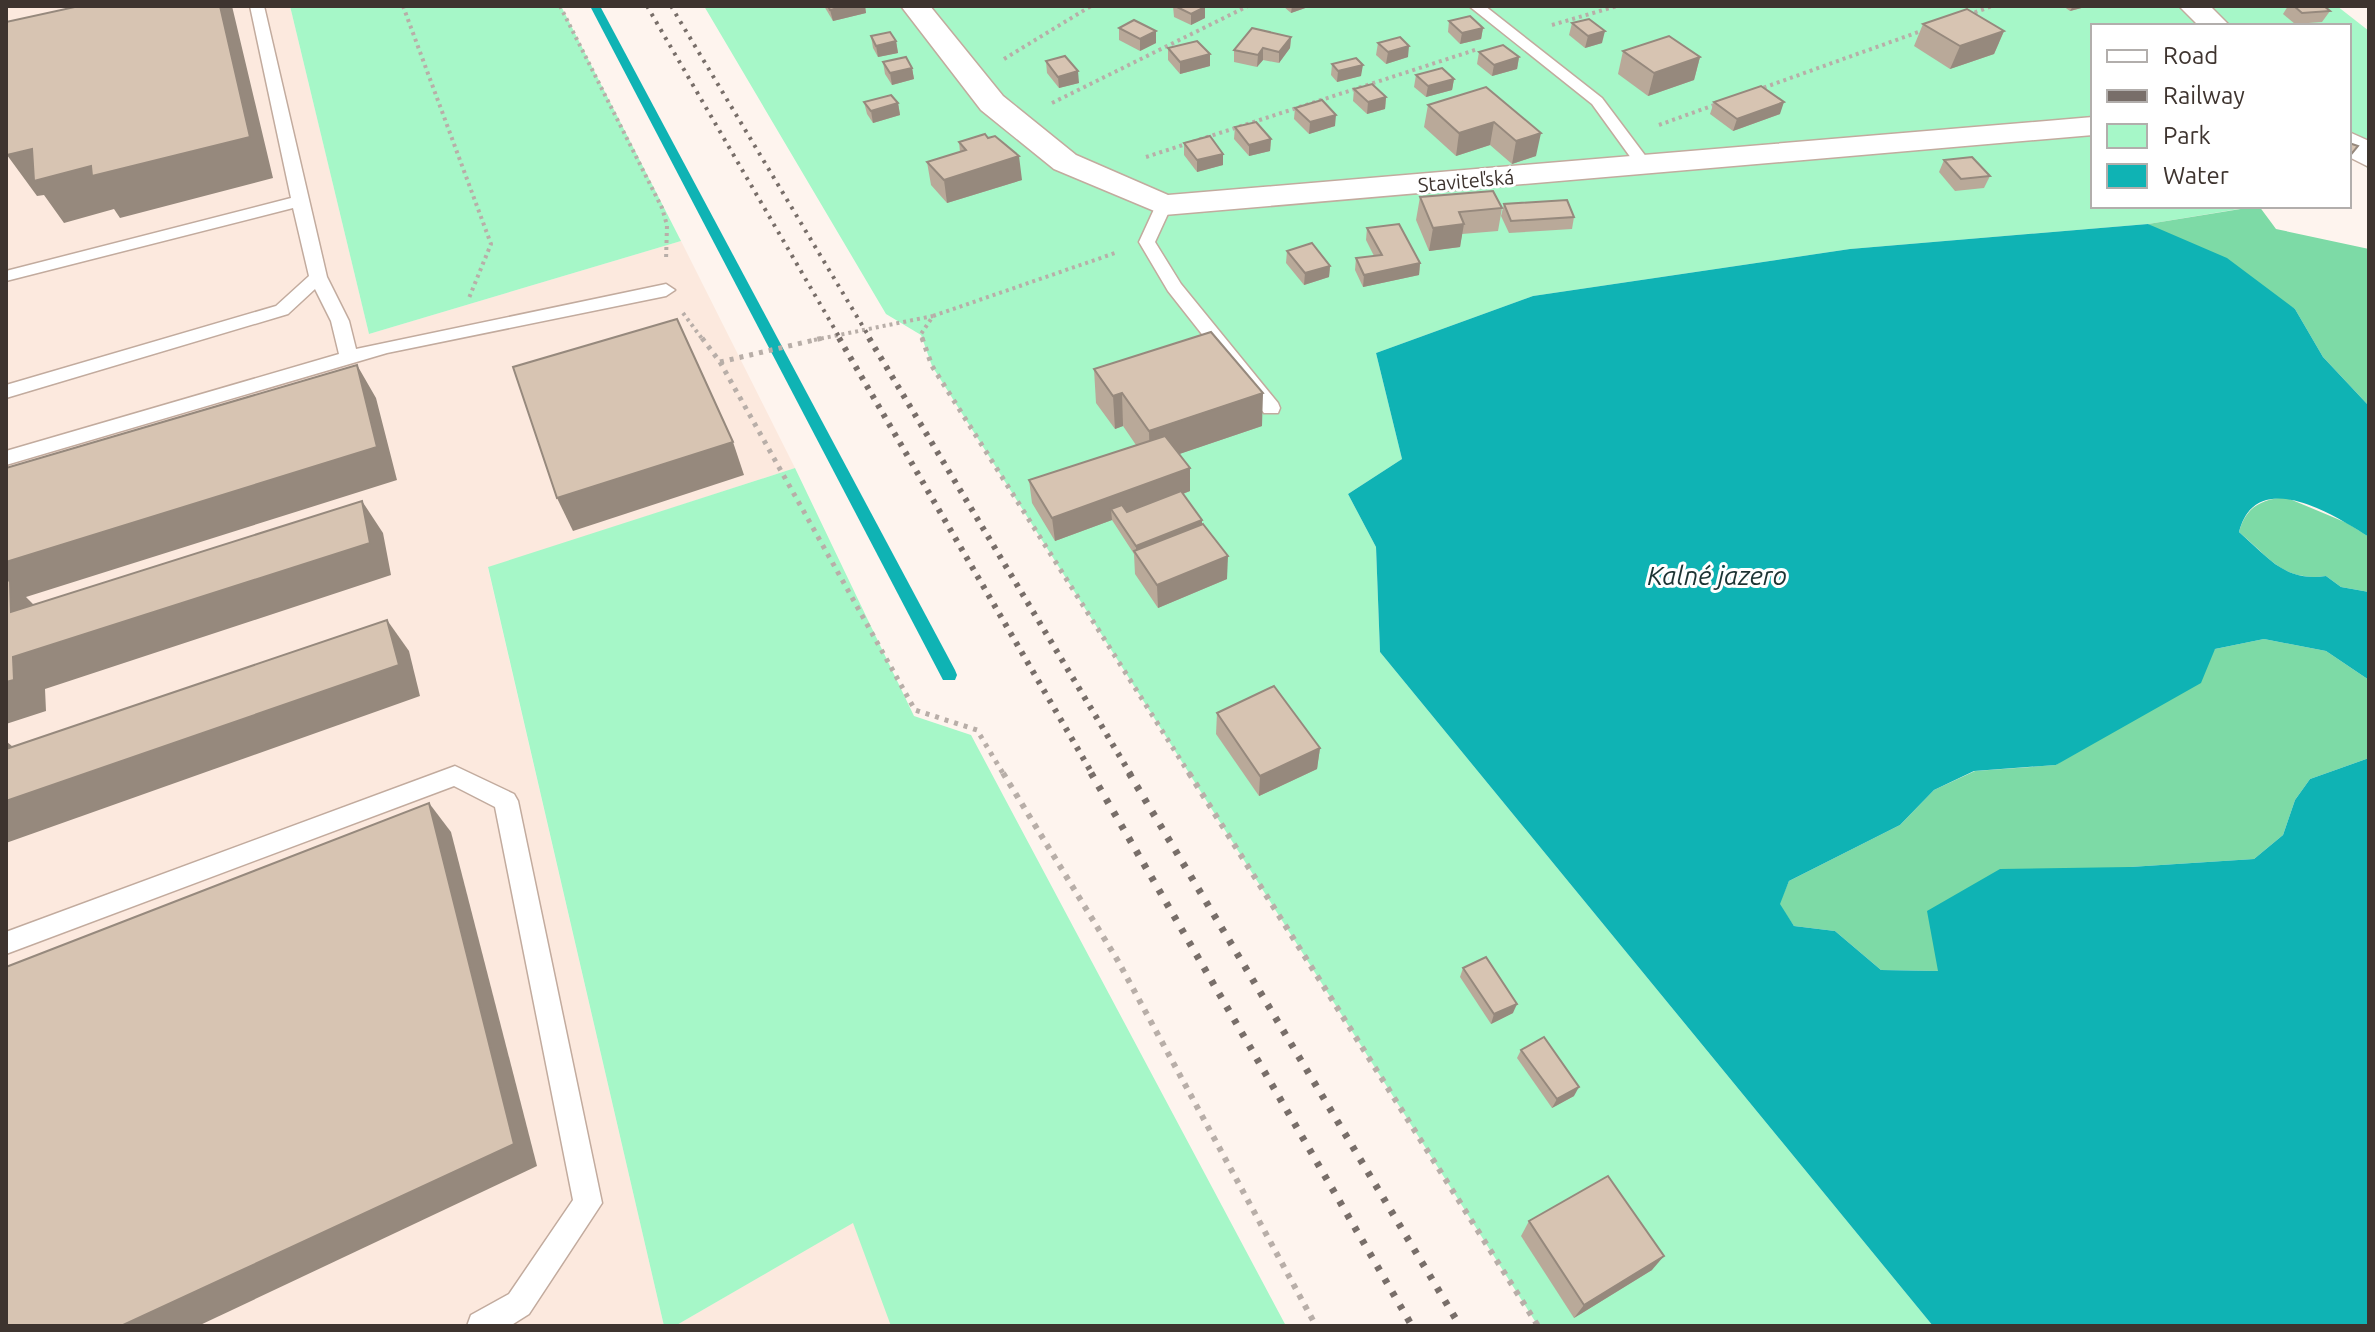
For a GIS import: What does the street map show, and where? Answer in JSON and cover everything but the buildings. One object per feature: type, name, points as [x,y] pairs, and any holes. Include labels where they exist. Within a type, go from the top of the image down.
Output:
[{"type":"street","name":"Staviteľská","points":[[915,6],[992,103],[1065,162],[1164,205],[2091,126]]},
{"type":"street","points":[[2193,6],[2214,24]]},
{"type":"street","points":[[2351,143],[2369,157]]},
{"type":"lane","points":[[257,6],[318,277],[340,321],[349,357]]},
{"type":"lane","points":[[1476,6],[1597,101],[1645,166]]},
{"type":"lane","points":[[6,276],[300,201]]},
{"type":"lane","points":[[1164,205],[1147,242],[1174,287],[1271,408]]},
{"type":"lane","points":[[6,370],[13,390],[108,359],[282,310],[318,277]]},
{"type":"lane","points":[[6,458],[349,357],[666,290]]},
{"type":"lane","points":[[6,943],[455,776],[506,801],[588,1203],[519,1304],[482,1326]]},
{"type":"path","points":[[403,6],[491,244],[455,333]]},
{"type":"path","points":[[560,6],[662,208],[667,225],[666,290],[720,362],[915,710],[977,730],[1118,961],[1316,1326]]},
{"type":"path","points":[[1015,52],[1091,6]]},
{"type":"path","points":[[1014,121],[1248,6]]},
{"type":"path","points":[[1548,26],[1617,6]]},
{"type":"path","points":[[1963,16],[1992,6]]},
{"type":"path","points":[[1746,93],[1934,27]]},
{"type":"path","points":[[1099,177],[1181,143],[1515,37]]},
{"type":"path","points":[[1624,137],[1717,104]]},
{"type":"path","points":[[720,362],[933,316],[1147,242]]},
{"type":"path","points":[[933,316],[921,334],[932,366],[1538,1326]]},
{"type":"shaded area","points":[[6,6],[290,6],[369,334],[681,241],[795,468],[488,568],[664,1326],[6,1326]]},
{"type":"shaded area","points":[[853,1222],[892,1326],[675,1326]]},
{"type":"green space","points":[[290,6],[561,6],[681,241],[369,334]]},
{"type":"green space","points":[[704,6],[2337,6],[2369,31],[2369,169],[2351,157],[2351,24],[2091,24],[2091,208],[2245,208],[2148,224],[1850,249],[1533,296],[1376,353],[1402,459],[1348,494],[1376,547],[1380,652],[1933,1326],[1538,1326],[932,366],[921,335],[886,314]]},
{"type":"green space","points":[[2260,208],[2276,229],[2369,249],[2369,406],[2323,357],[2295,309],[2148,224]]},
{"type":"green space","points":[[795,468],[914,716],[971,735],[1286,1326],[891,1326],[853,1223],[675,1326],[664,1326],[488,567]]},
{"type":"green space","points":[[2285,497],[2347,523],[2369,537],[2369,592],[2341,587],[2326,576],[2311,577],[2287,571],[2239,532],[2246,516],[2255,506]]},
{"type":"green space","points":[[2264,639],[2326,651],[2369,680],[2369,758],[2310,779],[2295,800],[2283,835],[2254,859],[2130,867],[1939,971],[1881,970],[1835,931],[1794,926],[1779,904],[1789,881],[1900,825],[1934,790],[1975,771],[2056,765],[2215,649]]},
{"type":"water","name":"Kalné jazero","points":[[2148,224],[2227,258],[2295,309],[2323,357],[2369,406],[2369,537],[2317,508],[2278,499],[2261,502],[2248,512],[2239,532],[2288,571],[2311,577],[2326,576],[2341,587],[2369,592],[2369,680],[2326,651],[2264,639],[2215,649],[2201,683],[2056,765],[1974,771],[1934,790],[1900,825],[1789,881],[1780,904],[1794,926],[1835,931],[1881,970],[1938,971],[1927,911],[2000,869],[2130,867],[2254,859],[2283,835],[2295,800],[2310,779],[2369,758],[2369,1326],[1933,1326],[1380,652],[1376,547],[1348,494],[1402,459],[1376,353],[1533,296],[1850,249]]},
{"type":"waterway","points":[[595,6],[949,675]]},
{"type":"railway","points":[[647,6],[841,340]]},
{"type":"railway","points":[[671,6],[871,340]]},
{"type":"railway","points":[[839,338],[1093,775]]},
{"type":"railway","points":[[869,338],[1131,775]]},
{"type":"railway","points":[[1091,773],[1412,1326]]},
{"type":"railway","points":[[1129,773],[1460,1326]]}]
